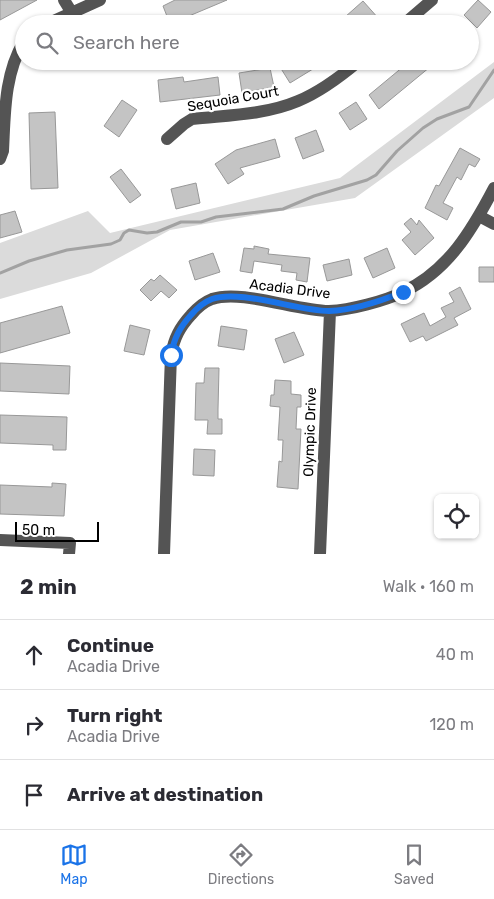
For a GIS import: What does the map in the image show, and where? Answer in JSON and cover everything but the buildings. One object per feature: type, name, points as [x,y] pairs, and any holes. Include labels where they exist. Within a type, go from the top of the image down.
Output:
[{"type":"street","points":[[64,0],[72,13]]},
{"type":"street","points":[[67,15],[100,0]]},
{"type":"street","points":[[414,15],[432,0]]},
{"type":"street","points":[[0,159],[3,150],[6,91],[15,60]]},
{"type":"street","name":"Sequoia Court","points":[[167,140],[184,124],[192,120],[269,110],[298,101],[336,80],[348,70]]},
{"type":"street","name":"Acadia Drive","points":[[164,554],[171,355],[174,341],[182,324],[198,307],[213,299],[235,297],[330,311],[384,300],[403,292],[436,272],[456,251],[479,216],[494,188]]},
{"type":"street","points":[[479,216],[494,224]]},
{"type":"street","name":"Olympic Drive","points":[[321,554],[330,311]]},
{"type":"street","points":[[0,540],[70,543],[69,554]]},
{"type":"shaded area","points":[[494,62],[494,98],[355,198],[170,230],[91,273],[0,299],[0,243],[88,211],[110,233],[340,178]]},
{"type":"waterway","points":[[0,273],[29,261],[67,250],[111,244],[120,240],[124,233],[129,230],[147,233],[157,232],[181,222],[201,222],[216,217],[283,209],[314,196],[367,180],[376,175],[397,151],[423,128],[437,119],[469,107],[494,70]]},
{"type":"route","points":[[171,355],[174,341],[182,324],[198,307],[213,299],[235,297],[330,311],[384,300],[403,292]]}]
